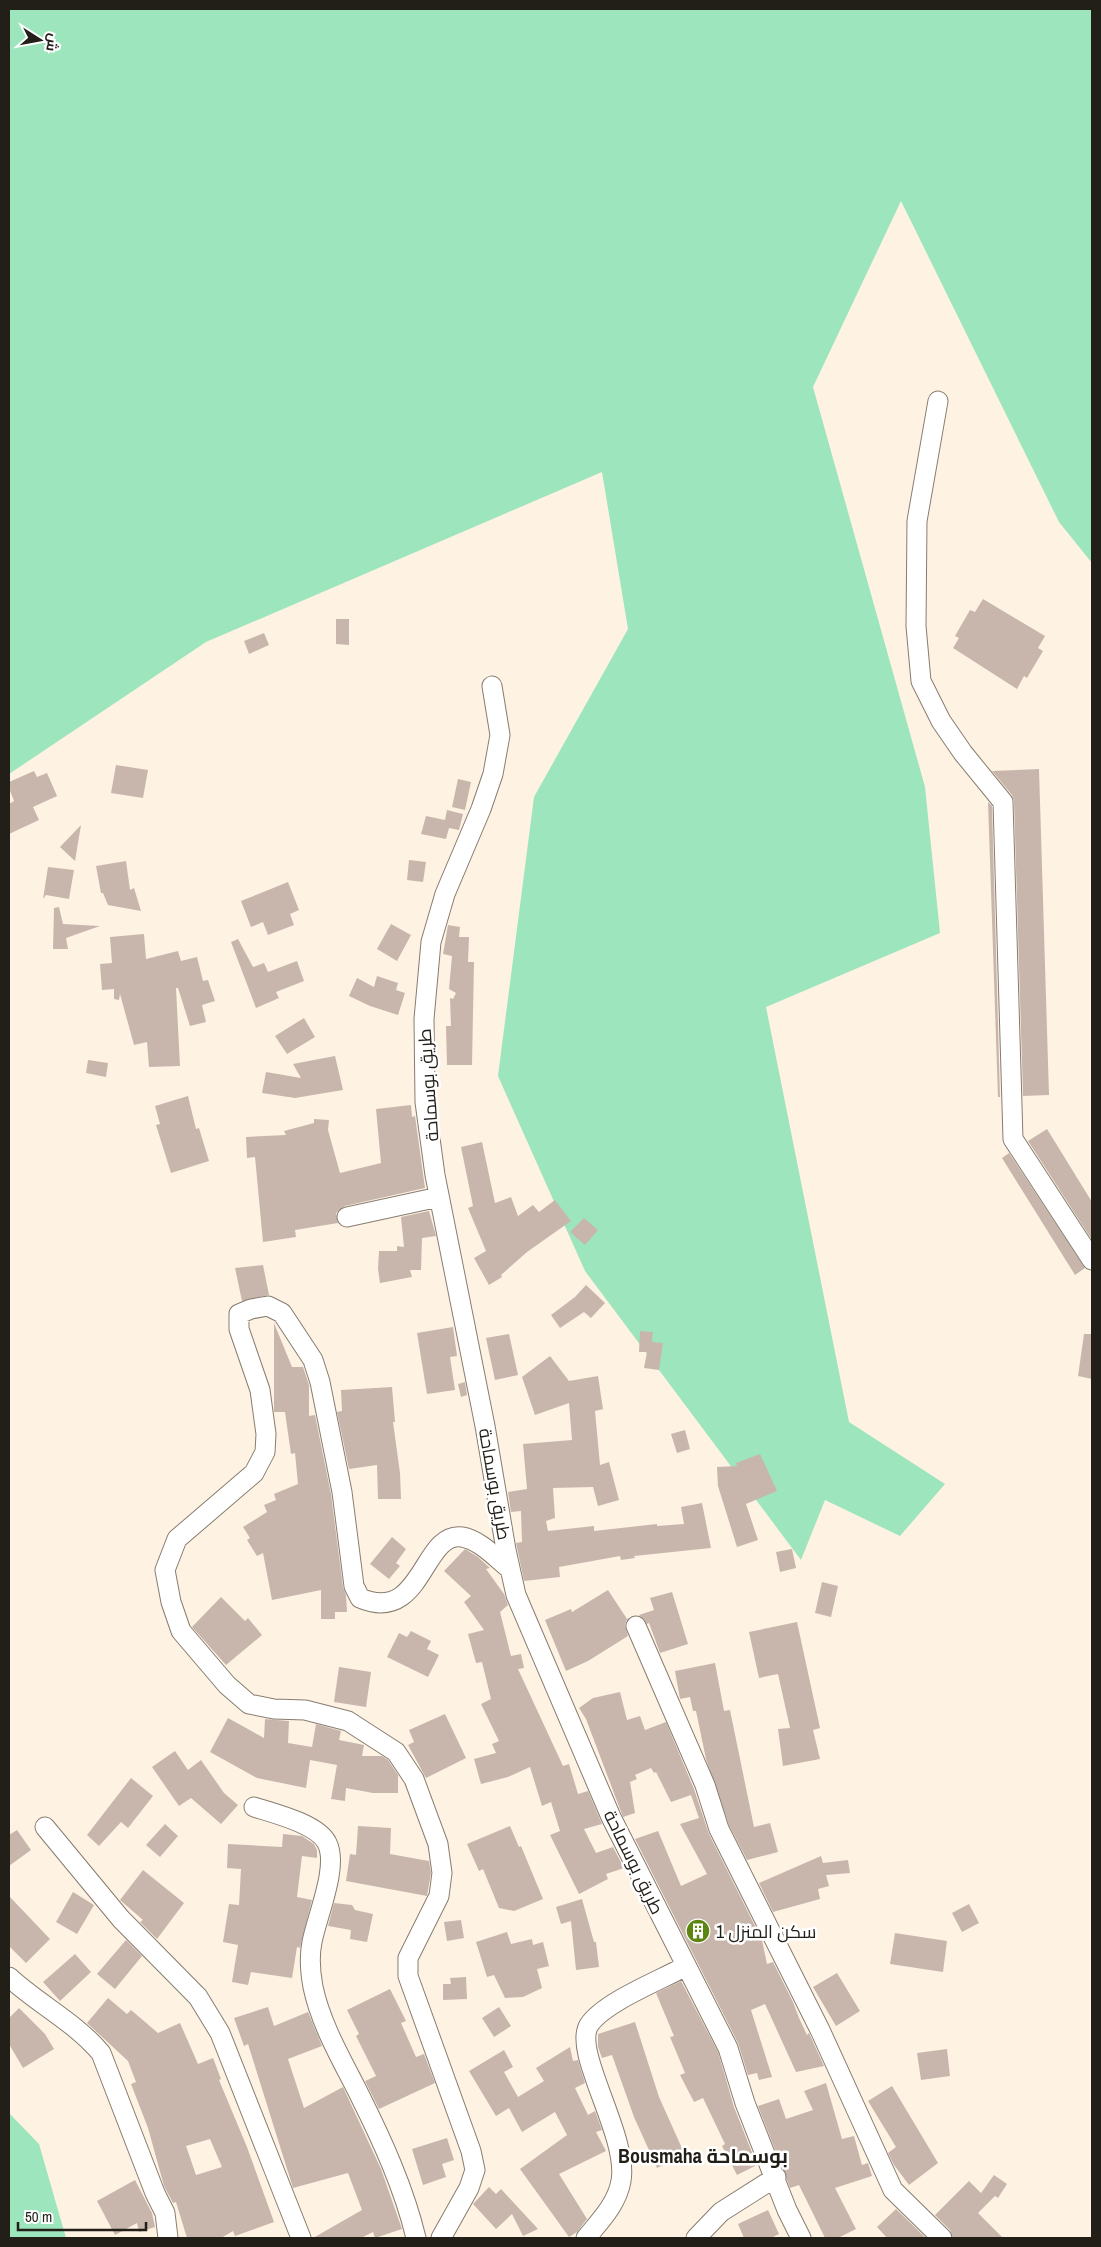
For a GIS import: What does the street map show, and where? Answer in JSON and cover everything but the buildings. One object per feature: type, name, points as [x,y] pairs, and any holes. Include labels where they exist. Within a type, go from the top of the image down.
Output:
[{"type":"street","points":[[938,401],[917,521],[916,626],[921,681],[941,721],[963,753],[1003,802],[1013,1139],[1092,1260]]},
{"type":"street","name":"طريق بوسماحة","points":[[492,686],[500,735],[494,774],[445,894],[430,951],[424,1019],[425,1102],[440,1197],[485,1426],[510,1569],[516,1595],[611,1817],[728,2048],[745,2103],[776,2177],[787,2210],[801,2238]]},
{"type":"street","points":[[347,1217],[440,1197]]},
{"type":"street","points":[[441,2238],[469,2188],[475,2170],[472,2151],[408,1976],[408,1958],[439,1896],[442,1873],[438,1844],[414,1779],[396,1752],[348,1721],[305,1710],[274,1709],[249,1704],[227,1684],[181,1631],[171,1602],[165,1570],[177,1539],[254,1473],[265,1452],[266,1434],[260,1390],[238,1329],[239,1314],[251,1309],[268,1306],[282,1313],[312,1360],[320,1382],[342,1492],[354,1586],[360,1598],[374,1604],[390,1603],[406,1593],[445,1541],[460,1537],[475,1542],[510,1569]]},
{"type":"street","points":[[636,1626],[705,1785],[720,1829],[820,2030],[893,2190],[942,2238]]},
{"type":"street","points":[[254,1807],[305,1824],[326,1840],[331,1852],[330,1869],[312,1942],[310,1965],[313,1988],[327,2030],[378,2132],[406,2203],[416,2238]]},
{"type":"street","points":[[45,1827],[121,1920],[198,1997],[220,2033],[300,2238]]},
{"type":"street","points":[[586,2238],[612,2207],[621,2181],[621,2154],[611,2118],[586,2052],[584,2036],[590,2024],[607,2007],[686,1966]]},
{"type":"street","points":[[9,1977],[28,1995],[86,2035],[101,2053],[155,2193],[165,2213],[168,2238]]},
{"type":"street","points":[[696,2238],[721,2212],[776,2177]]},
{"type":"green space","points":[[9,9],[1092,9],[1092,563],[1059,522],[901,201],[813,387],[925,787],[940,933],[766,1007],[849,1422],[945,1484],[900,1536],[825,1500],[801,1560],[585,1271],[498,1076],[534,797],[628,629],[602,472],[206,642],[9,774]]},
{"type":"green space","points":[[9,2113],[39,2144],[66,2238],[9,2238]]},
{"type":"place","name":"سكن المنزل 1","points":[[698,1931]]},
{"type":"district","name":"Bousmaha بوسماحة","points":[[703,2155]]}]
